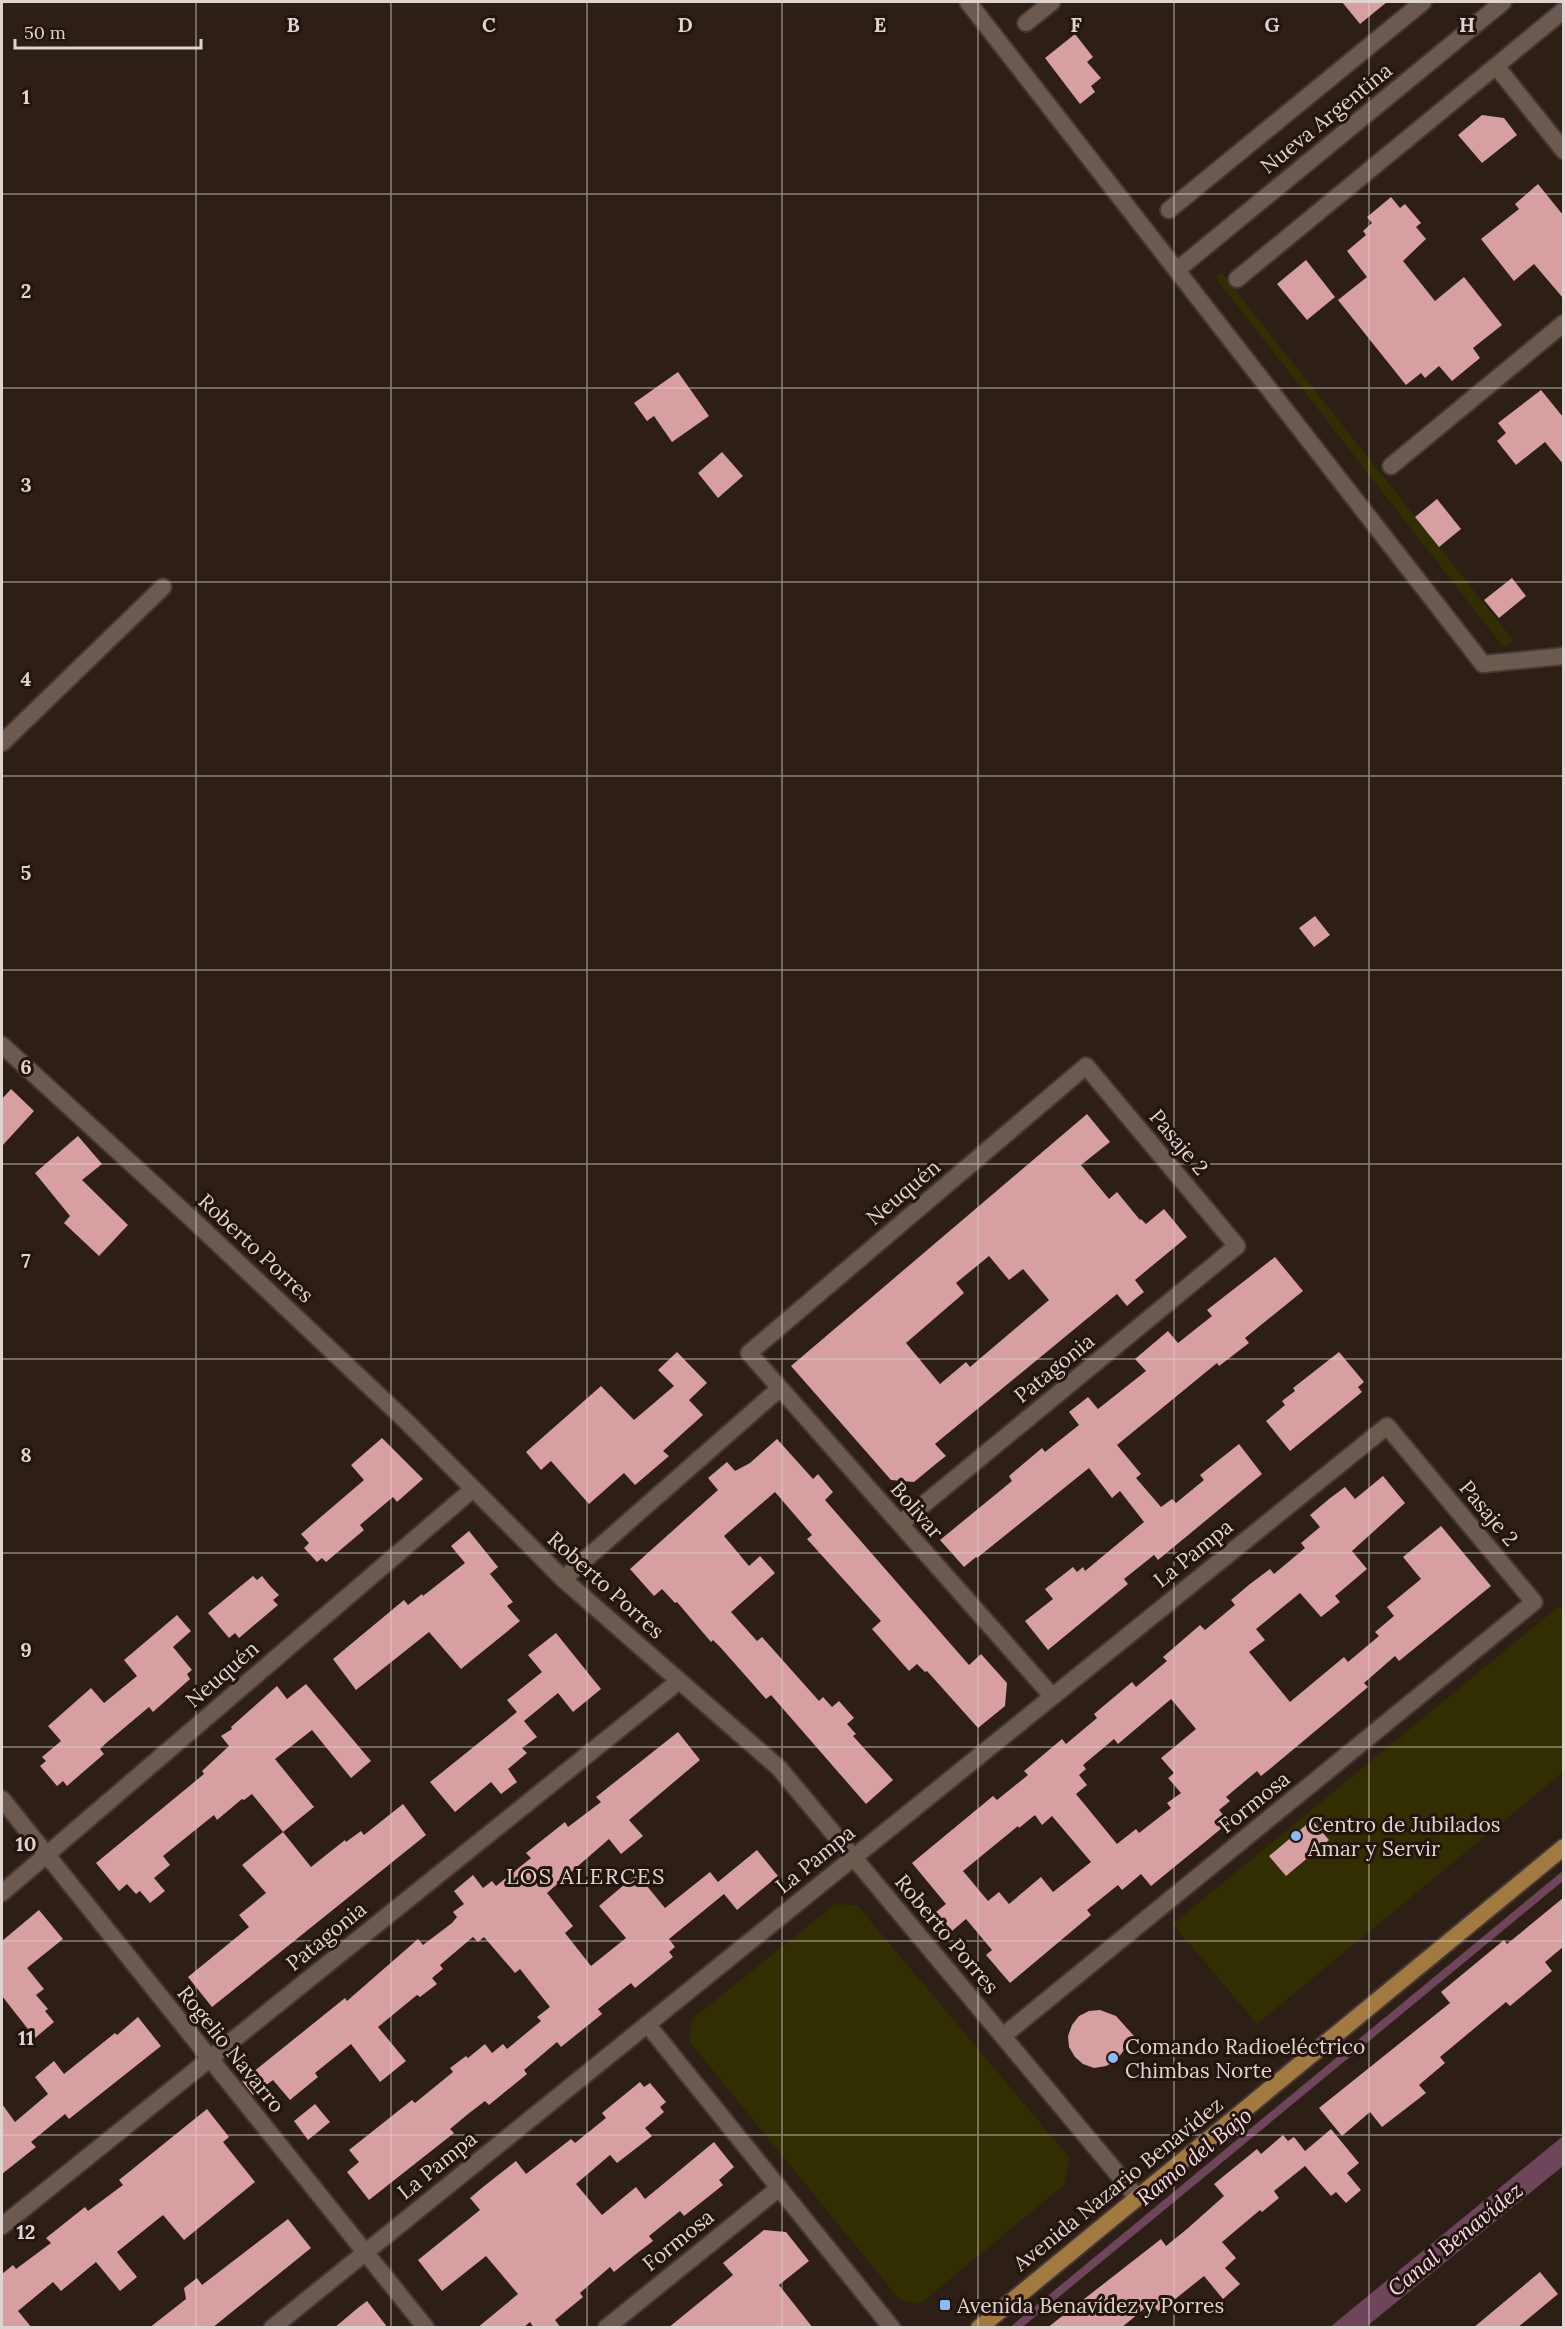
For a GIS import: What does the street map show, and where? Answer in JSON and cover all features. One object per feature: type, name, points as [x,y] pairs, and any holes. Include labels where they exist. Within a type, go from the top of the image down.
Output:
[{"type":"main road","name":"Avenida Nazario Benavídez","points":[[979,2328],[1563,1847]]},
{"type":"street","points":[[968,2],[1483,664],[1563,656]]},
{"type":"street","points":[[1026,23],[1052,2]]},
{"type":"street","points":[[1169,210],[1423,2]]},
{"type":"street","name":"Nueva Argentina","points":[[1177,270],[1503,2]]},
{"type":"street","points":[[1237,279],[1563,10]]},
{"type":"street","points":[[1496,66],[1563,151]]},
{"type":"street","points":[[1391,466],[1563,323]]},
{"type":"street","points":[[2,743],[163,588]]},
{"type":"street","name":"Roberto Porres","points":[[2,1045],[202,1228],[406,1421],[563,1579],[779,1768],[1137,2198]]},
{"type":"street","name":"Neuquén","points":[[749,1353],[1086,1066]]},
{"type":"street","name":"Pasaje 2","points":[[1086,1066],[1237,1246]]},
{"type":"street","name":"Patagonia","points":[[900,1524],[1237,1246]]},
{"type":"street","name":"Bolivar","points":[[749,1353],[1052,1696]]},
{"type":"street","points":[[563,1579],[780,1388]]},
{"type":"street","name":"Pasaje 2","points":[[1387,1426],[1534,1602]]},
{"type":"street","name":"La Pampa","points":[[272,2328],[1387,1426]]},
{"type":"street","name":"Neuquén","points":[[2,1893],[473,1489]]},
{"type":"street","name":"Formosa","points":[[1003,2036],[1534,1602]]},
{"type":"street","name":"Patagonia","points":[[2,2226],[679,1681]]},
{"type":"street","name":"Rogelio Navarro","points":[[2,1799],[426,2328]]},
{"type":"street","points":[[647,2024],[891,2328]]},
{"type":"street","name":"Formosa","points":[[606,2328],[779,2188]]},
{"type":"shaded area","points":[[1221,272],[1513,640],[1504,648],[1215,277]]},
{"type":"shaded area","points":[[1559,1606],[1564,1612],[1563,1772],[1257,2024],[1173,1924]]},
{"type":"shaded area","points":[[835,1904],[857,1905],[1069,2157],[1065,2184],[920,2304],[899,2299],[689,2041],[692,2019]]},
{"type":"water","name":"Canal Benavídez","points":[[1563,2136],[1563,2166],[1366,2327],[1330,2327]]},
{"type":"building","points":[[1342,2],[1387,2],[1360,24]]},
{"type":"building","points":[[1075,34],[1093,57],[1087,62],[1101,78],[1091,86],[1095,92],[1080,104],[1045,58]]},
{"type":"building","points":[[1482,115],[1504,118],[1517,135],[1482,163],[1458,135]]},
{"type":"building","points":[[1538,184],[1563,215],[1563,298],[1534,264],[1514,281],[1481,239],[1519,209],[1515,204]]},
{"type":"building","points":[[1391,197],[1400,208],[1405,204],[1421,223],[1416,227],[1426,239],[1403,261],[1435,301],[1464,277],[1502,325],[1473,348],[1480,358],[1452,381],[1439,366],[1425,378],[1421,373],[1406,385],[1338,300],[1367,277],[1347,251],[1366,235],[1363,231],[1372,223],[1367,217]]},
{"type":"building","points":[[1306,260],[1335,297],[1307,320],[1277,284]]},
{"type":"building","points":[[678,372],[709,416],[672,442],[654,416],[647,421],[634,403]]},
{"type":"building","points":[[1541,390],[1563,417],[1563,464],[1545,442],[1516,465],[1497,441],[1506,433],[1498,423]]},
{"type":"building","points":[[722,452],[743,476],[718,498],[698,473]]},
{"type":"building","points":[[1437,499],[1461,529],[1439,547],[1415,517]]},
{"type":"building","points":[[1512,578],[1526,596],[1499,618],[1484,600]]},
{"type":"building","points":[[1315,916],[1330,935],[1314,947],[1299,928]]},
{"type":"building","points":[[11,1089],[34,1111],[2,1146],[2,1099]]},
{"type":"building","points":[[1087,1114],[1110,1142],[1081,1165],[1109,1199],[1117,1192],[1146,1224],[1164,1209],[1187,1237],[1135,1280],[1144,1292],[1127,1306],[1117,1294],[935,1444],[946,1456],[914,1482],[891,1480],[791,1366]],"holes":[[[989,1256],[1009,1280],[1023,1269],[1049,1300],[970,1367],[966,1362],[940,1384],[906,1343],[964,1293],[956,1283]]]},
{"type":"building","points":[[78,1136],[102,1164],[82,1180],[128,1225],[99,1256],[64,1223],[70,1216],[35,1173]]},
{"type":"building","points":[[1275,1257],[1303,1291],[1245,1338],[1249,1343],[1219,1366],[1217,1363],[1117,1445],[1141,1474],[1136,1478],[1161,1507],[1172,1499],[1176,1503],[1204,1480],[1200,1475],[1239,1444],[1262,1474],[1158,1560],[1154,1555],[1124,1579],[1128,1584],[1048,1650],[1025,1621],[1053,1599],[1045,1589],[1073,1567],[1077,1572],[1083,1567],[1085,1571],[1144,1522],[1120,1491],[1112,1498],[1089,1468],[964,1567],[940,1540],[1012,1481],[1009,1476],[1042,1448],[1045,1452],[1079,1425],[1069,1412],[1088,1397],[1098,1409],[1146,1371],[1135,1359],[1168,1331],[1178,1343],[1212,1316],[1207,1310]]},
{"type":"building","points":[[677,1352],[707,1383],[689,1400],[703,1415],[663,1451],[669,1456],[635,1485],[624,1473],[589,1504],[551,1461],[541,1470],[526,1452],[601,1386],[634,1420],[674,1386],[658,1370]]},
{"type":"building","points":[[1339,1352],[1364,1382],[1358,1387],[1362,1392],[1290,1451],[1266,1421],[1285,1405],[1282,1401],[1295,1391],[1293,1388]]},
{"type":"building","points":[[382,1438],[423,1479],[397,1502],[393,1497],[360,1525],[364,1530],[326,1562],[322,1558],[317,1562],[304,1548],[309,1543],[301,1534],[364,1480],[351,1465]]},
{"type":"building","points":[[777,1439],[813,1479],[818,1474],[833,1492],[825,1500],[969,1665],[981,1654],[1007,1683],[1005,1706],[978,1728],[927,1671],[925,1672],[917,1664],[909,1671],[872,1629],[881,1621],[807,1539],[812,1535],[775,1492],[724,1536],[749,1566],[760,1556],[775,1573],[731,1612],[757,1641],[762,1637],[819,1701],[823,1697],[832,1707],[839,1701],[854,1718],[847,1724],[856,1734],[853,1736],[893,1780],[866,1804],[771,1695],[766,1699],[721,1648],[713,1640],[711,1642],[677,1602],[675,1603],[662,1589],[654,1596],[630,1569],[718,1490],[708,1478],[727,1462],[735,1471],[750,1463]]},
{"type":"building","points":[[1383,1476],[1405,1503],[1352,1551],[1367,1569],[1335,1596],[1340,1602],[1321,1617],[1300,1593],[1256,1629],[1265,1640],[1249,1652],[1290,1702],[1344,1657],[1348,1662],[1379,1636],[1375,1632],[1394,1616],[1387,1607],[1421,1579],[1403,1557],[1441,1526],[1491,1586],[1399,1661],[1395,1656],[1364,1683],[1368,1687],[1261,1776],[1257,1771],[1226,1797],[1230,1801],[1219,1810],[1229,1822],[1205,1842],[1151,1886],[1141,1874],[1122,1890],[1118,1885],[1087,1910],[1091,1915],[1010,1983],[986,1955],[992,1950],[966,1919],[952,1931],[936,1912],[946,1904],[912,1863],[993,1796],[997,1800],[1028,1775],[1024,1771],[1062,1739],[1066,1744],[1097,1718],[1094,1714],[1132,1682],[1136,1687],[1167,1661],[1163,1657],[1200,1625],[1205,1630],[1235,1605],[1231,1600],[1250,1584],[1270,1569],[1274,1574],[1305,1548],[1301,1543],[1320,1527],[1310,1515],[1329,1499],[1345,1487],[1355,1499]],"holes":[[[1171,1699],[1196,1729],[1161,1758],[1174,1773],[1168,1778],[1181,1793],[1167,1803],[1171,1808],[1139,1833],[1136,1829],[1117,1844],[1076,1794],[1087,1785],[1079,1775],[1086,1769],[1083,1765],[1114,1739],[1118,1744]],[[1035,1815],[1042,1825],[1052,1816],[1091,1862],[1053,1892],[1041,1877],[1009,1904],[999,1892],[988,1901],[963,1871]]]},
{"type":"building","points":[[469,1531],[498,1567],[490,1574],[513,1602],[507,1606],[520,1621],[461,1669],[429,1632],[356,1690],[333,1659],[404,1600],[408,1605],[422,1594],[423,1596],[465,1563],[451,1546]]},
{"type":"building","points":[[253,1576],[257,1580],[262,1576],[279,1595],[273,1600],[278,1605],[239,1638],[235,1633],[229,1638],[208,1613]]},
{"type":"building","points":[[177,1615],[191,1631],[173,1647],[192,1670],[187,1674],[190,1679],[153,1712],[149,1707],[105,1744],[100,1749],[104,1754],[67,1786],[63,1781],[57,1786],[40,1766],[46,1761],[42,1757],[61,1741],[48,1726],[91,1688],[104,1703],[137,1676],[124,1660]]},
{"type":"building","points":[[556,1633],[601,1689],[573,1712],[558,1693],[524,1721],[537,1737],[522,1748],[527,1753],[508,1769],[517,1782],[501,1794],[491,1782],[455,1812],[430,1782],[517,1712],[507,1700],[542,1672],[528,1655]]},
{"type":"building","points":[[306,1684],[371,1761],[351,1778],[312,1730],[275,1759],[314,1807],[283,1832],[252,1794],[242,1799],[217,1820],[214,1815],[163,1856],[170,1865],[154,1878],[165,1891],[150,1903],[140,1891],[136,1894],[127,1884],[119,1891],[96,1863],[204,1774],[202,1771],[229,1746],[221,1736],[232,1729],[231,1727],[277,1686],[287,1699]]},
{"type":"building","points":[[678,1732],[700,1760],[629,1820],[643,1836],[621,1854],[609,1839],[547,1893],[573,1926],[565,1933],[591,1966],[626,1938],[599,1906],[637,1874],[665,1908],[710,1872],[718,1882],[757,1850],[778,1876],[737,1910],[724,1894],[669,1939],[675,1947],[669,1952],[673,1957],[635,1988],[631,1983],[598,2009],[602,2014],[561,2047],[557,2042],[524,2070],[527,2074],[489,2105],[485,2101],[468,2114],[450,2129],[454,2133],[369,2200],[347,2172],[359,2162],[349,2150],[412,2100],[415,2103],[453,2072],[450,2068],[466,2056],[468,2058],[485,2044],[492,2053],[503,2044],[507,2049],[541,2021],[537,2017],[550,2007],[520,1969],[515,1973],[484,1937],[478,1942],[473,1937],[440,1965],[443,1969],[432,1978],[437,1984],[420,1997],[417,1995],[378,2027],[406,2061],[380,2082],[351,2044],[315,2073],[318,2077],[290,2100],[273,2080],[253,2095],[242,2081],[345,1998],[347,2001],[418,1939],[423,1945],[452,1923],[457,1917],[453,1912],[464,1904],[454,1891],[473,1875],[483,1888],[492,1881],[496,1886],[531,1858],[526,1853],[565,1822],[568,1827],[601,1802],[596,1797]]},
{"type":"building","points":[[403,1804],[426,1835],[212,2007],[188,1977],[249,1927],[239,1915],[266,1893],[242,1865],[283,1832],[311,1867],[345,1840],[346,1842],[361,1831],[364,1835]]},
{"type":"building","points":[[1312,1820],[1329,1840],[1286,1876],[1269,1856]]},
{"type":"building","points":[[1563,1898],[1563,1947],[1545,1962],[1552,1971],[1510,2006],[1506,2002],[1440,2057],[1445,2063],[1419,2085],[1426,2093],[1382,2127],[1370,2112],[1342,2136],[1319,2108],[1450,2003],[1441,1992],[1504,1940],[1507,1944]]},
{"type":"building","points":[[39,1910],[63,1939],[27,1968],[44,1989],[36,1995],[48,2009],[45,2011],[54,2022],[35,2038],[2,1996],[2,1941]]},
{"type":"building","points":[[1100,2010],[1116,2016],[1134,2036],[1116,2061],[1094,2068],[1083,2064],[1075,2057],[1069,2047],[1068,2036],[1079,2016],[1089,2011]]},
{"type":"building","points":[[138,2017],[161,2046],[69,2119],[65,2114],[31,2142],[36,2147],[2,2174],[2,2104],[15,2122],[48,2094],[35,2077],[54,2061],[64,2074]]},
{"type":"building","points":[[640,2082],[644,2087],[650,2083],[666,2102],[660,2107],[664,2112],[645,2128],[652,2136],[617,2163],[610,2155],[576,2184],[602,2215],[636,2187],[645,2199],[714,2142],[734,2167],[719,2180],[723,2185],[684,2216],[680,2211],[649,2236],[653,2241],[614,2272],[610,2267],[580,2293],[583,2297],[555,2320],[561,2328],[534,2328],[530,2322],[523,2328],[477,2328],[518,2294],[486,2256],[442,2291],[418,2260],[480,2210],[470,2198],[483,2187],[516,2161],[526,2174],[571,2139],[575,2143],[606,2118],[602,2113]]},
{"type":"building","points":[[315,2104],[330,2122],[308,2140],[294,2121]]},
{"type":"building","points":[[207,2109],[229,2137],[223,2142],[255,2182],[184,2240],[163,2215],[117,2252],[137,2277],[120,2291],[96,2262],[61,2291],[53,2282],[18,2311],[32,2328],[2,2328],[2,2274],[13,2265],[16,2269],[51,2243],[46,2238],[85,2207],[88,2211],[123,2185],[119,2180]]},
{"type":"building","points":[[1331,2129],[1359,2163],[1347,2173],[1361,2190],[1346,2203],[1336,2192],[1331,2196],[1305,2166],[1274,2191],[1279,2198],[1262,2212],[1260,2210],[1222,2242],[1236,2258],[1225,2268],[1240,2284],[1223,2299],[1204,2276],[1159,2312],[1151,2303],[1121,2328],[1047,2328],[1161,2239],[1166,2246],[1187,2229],[1224,2196],[1214,2184],[1257,2149],[1261,2154],[1283,2135],[1288,2141],[1294,2137],[1305,2151]]},
{"type":"building","points":[[288,2219],[311,2248],[212,2328],[149,2328],[186,2299],[184,2288],[197,2278],[202,2285]]},
{"type":"building","points":[[764,2230],[786,2232],[809,2261],[779,2285],[813,2328],[668,2328],[733,2275],[723,2263]]},
{"type":"building","points":[[1540,2272],[1558,2294],[1517,2328],[1473,2328]]},
{"type":"building","points":[[367,2301],[388,2328],[334,2328],[359,2307]]},
{"type":"waterway","name":"Ramo del Bajo","points":[[1015,2328],[1564,1875]]},
{"type":"place","name":"Centro de Jubilados Amar y Servir","points":[[1296,1836]]},
{"type":"place","name":"Comando Radioeléctrico Chimbas Norte","points":[[1113,2058]]},
{"type":"place","name":"Avenida Benavídez y Porres","points":[[945,2305]]},
{"type":"district","name":"LOS ALERCES","points":[[586,1876]]}]
